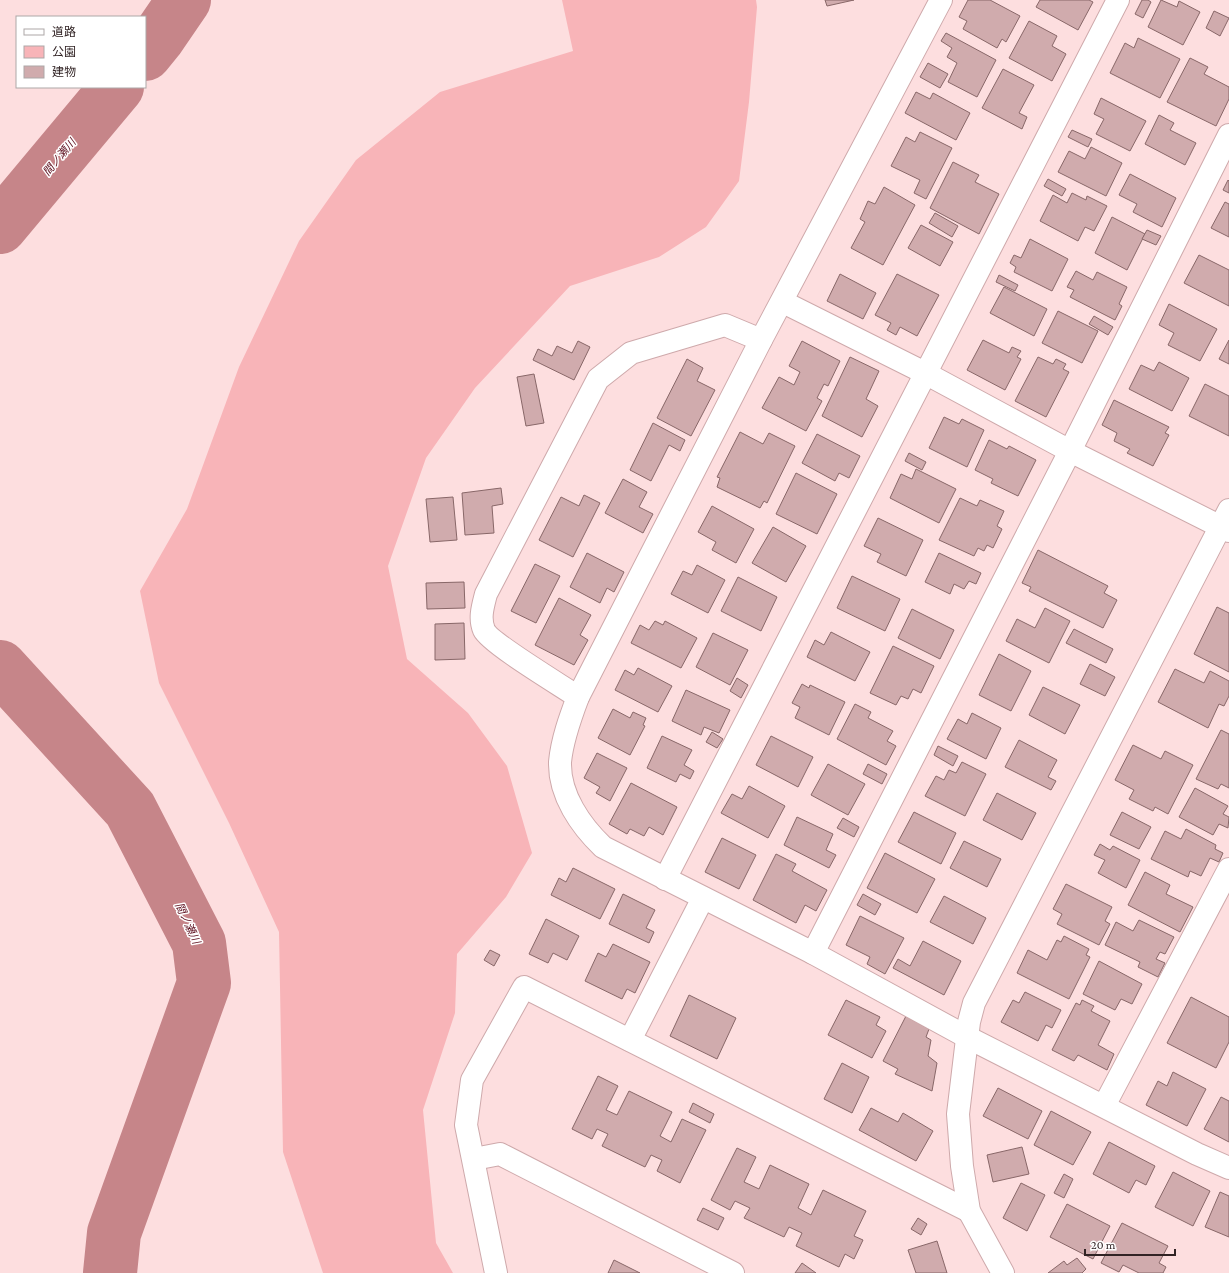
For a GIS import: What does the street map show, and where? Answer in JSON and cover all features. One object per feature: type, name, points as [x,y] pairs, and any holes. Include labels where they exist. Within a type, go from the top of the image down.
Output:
[{"type":"street","points":[[941,0],[761,340],[578,697],[566,731],[560,762],[565,792],[571,805],[589,833],[603,847],[813,953],[967,1037],[1197,1154],[1229,1168]]},
{"type":"street","points":[[665,879],[1118,0]]},
{"type":"street","points":[[813,953],[1070,451],[1229,135]]},
{"type":"street","points":[[782,302],[925,372],[1070,451],[1226,523],[974,1003],[967,1037],[958,1114],[962,1166],[969,1211],[1003,1273]]},
{"type":"street","points":[[578,697],[499,644],[484,631],[481,616],[486,594],[598,379],[631,353],[725,325],[761,340]]},
{"type":"street","points":[[1104,1106],[1229,869]]},
{"type":"street","points":[[630,1040],[703,898]]},
{"type":"street","points":[[496,1273],[466,1125],[472,1080],[524,987],[969,1211]]},
{"type":"street","points":[[474,1159],[500,1154],[733,1273]]},
{"type":"green space","points":[[562,0],[756,0],[757,7],[749,102],[739,181],[706,227],[659,257],[570,286],[475,388],[426,458],[388,566],[407,659],[468,713],[507,766],[532,853],[506,897],[457,954],[455,1013],[423,1110],[436,1243],[453,1273],[323,1273],[283,1152],[279,932],[229,823],[159,683],[140,591],[187,509],[239,367],[299,241],[356,160],[440,92],[573,51]]},
{"type":"building","points":[[825,0],[854,0],[827,6]]},
{"type":"building","points":[[968,0],[990,0],[1020,16],[1006,42],[1002,39],[997,48],[963,29],[967,21],[959,17]]},
{"type":"building","points":[[1040,0],[1089,0],[1093,2],[1078,30],[1036,7]]},
{"type":"building","points":[[1142,0],[1148,0],[1151,2],[1143,18],[1135,14]]},
{"type":"building","points":[[1161,0],[1177,7],[1179,1],[1200,12],[1183,45],[1148,27]]},
{"type":"building","points":[[1214,11],[1229,18],[1220,36],[1206,28]]},
{"type":"building","points":[[1029,21],[1057,36],[1052,46],[1066,54],[1052,81],[1009,58]]},
{"type":"building","points":[[946,33],[996,60],[977,97],[948,82],[957,63],[947,57],[952,48],[941,41]]},
{"type":"building","points":[[1138,38],[1180,59],[1160,98],[1110,73],[1125,43],[1134,48]]},
{"type":"building","points":[[1190,58],[1208,67],[1204,74],[1229,87],[1229,99],[1216,126],[1167,102]]},
{"type":"building","points":[[928,63],[948,74],[940,88],[920,77]]},
{"type":"building","points":[[1003,69],[1034,85],[1019,113],[1027,117],[1022,129],[982,108]]},
{"type":"building","points":[[916,92],[930,99],[933,93],[970,113],[956,140],[905,113]]},
{"type":"building","points":[[1101,98],[1146,121],[1130,151],[1096,134],[1104,119],[1094,114]]},
{"type":"building","points":[[1159,115],[1174,123],[1170,130],[1196,143],[1185,165],[1145,144]]},
{"type":"building","points":[[1072,130],[1092,139],[1088,147],[1068,137]]},
{"type":"building","points":[[920,132],[952,148],[926,199],[914,193],[920,180],[891,166],[906,137],[915,142]]},
{"type":"building","points":[[1091,147],[1122,163],[1106,196],[1058,172],[1069,151],[1085,159]]},
{"type":"building","points":[[953,162],[979,175],[975,182],[999,194],[979,234],[930,208]]},
{"type":"building","points":[[1130,174],[1176,198],[1162,227],[1133,212],[1137,204],[1119,195]]},
{"type":"building","points":[[1048,179],[1066,189],[1062,196],[1044,186]]},
{"type":"building","points":[[1228,180],[1229,181],[1229,193],[1223,190]]},
{"type":"building","points":[[884,187],[915,205],[883,265],[851,248],[865,222],[860,219],[868,201],[875,204]]},
{"type":"building","points":[[1072,193],[1086,200],[1087,196],[1107,206],[1094,231],[1085,227],[1078,241],[1040,221],[1053,195],[1067,203]]},
{"type":"building","points":[[1225,202],[1229,204],[1229,237],[1211,228]]},
{"type":"building","points":[[935,213],[958,226],[952,237],[929,223]]},
{"type":"building","points":[[1112,217],[1145,234],[1127,270],[1095,253]]},
{"type":"building","points":[[921,225],[953,242],[940,266],[908,248]]},
{"type":"building","points":[[1147,230],[1161,236],[1156,245],[1142,239]]},
{"type":"building","points":[[1030,239],[1068,259],[1052,291],[1014,272],[1016,267],[1010,263],[1014,255],[1021,258]]},
{"type":"building","points":[[1199,255],[1229,270],[1229,306],[1184,283]]},
{"type":"building","points":[[1076,271],[1093,280],[1097,272],[1127,287],[1119,304],[1122,306],[1115,320],[1070,297],[1074,290],[1067,287]]},
{"type":"building","points":[[840,274],[876,293],[863,319],[827,301]]},
{"type":"building","points":[[897,274],[939,295],[917,336],[900,327],[896,335],[887,330],[891,323],[875,315]]},
{"type":"building","points":[[999,275],[1018,285],[1015,291],[996,282]]},
{"type":"building","points":[[1004,287],[1047,309],[1034,336],[990,313]]},
{"type":"building","points":[[1169,304],[1217,329],[1200,361],[1168,345],[1174,333],[1159,325]]},
{"type":"building","points":[[1058,311],[1098,331],[1082,363],[1042,343]]},
{"type":"building","points":[[1094,316],[1113,327],[1108,335],[1089,324]]},
{"type":"building","points":[[983,340],[1009,353],[1012,347],[1021,351],[1017,357],[1021,359],[1005,390],[967,370]]},
{"type":"building","points":[[1229,340],[1229,364],[1219,359]]},
{"type":"building","points":[[578,341],[590,347],[574,380],[533,360],[538,349],[552,356],[557,346],[572,353]]},
{"type":"building","points":[[802,341],[840,361],[828,386],[824,384],[817,398],[822,401],[806,431],[762,408],[779,377],[794,385],[800,372],[789,366]]},
{"type":"building","points":[[850,357],[879,371],[866,399],[878,406],[862,437],[822,416]]},
{"type":"building","points":[[1038,357],[1053,364],[1056,359],[1066,364],[1063,369],[1069,372],[1046,417],[1015,401]]},
{"type":"building","points":[[687,359],[703,368],[697,381],[715,390],[691,436],[657,418]]},
{"type":"building","points":[[1159,362],[1189,378],[1172,411],[1129,389],[1141,365],[1154,371]]},
{"type":"building","points":[[534,374],[544,423],[526,426],[517,377]]},
{"type":"building","points":[[1205,384],[1229,396],[1229,436],[1189,416]]},
{"type":"building","points":[[1114,400],[1169,427],[1165,433],[1169,435],[1153,466],[1127,453],[1130,449],[1114,441],[1117,433],[1102,425]]},
{"type":"building","points":[[944,417],[959,424],[962,419],[984,430],[967,467],[929,448]]},
{"type":"building","points":[[653,423],[685,440],[680,451],[669,445],[651,481],[630,470]]},
{"type":"building","points":[[740,432],[763,444],[769,433],[795,446],[767,503],[764,501],[760,508],[717,487],[720,478],[717,477]]},
{"type":"building","points":[[817,434],[860,456],[849,478],[839,473],[835,481],[802,463]]},
{"type":"building","points":[[989,440],[1007,449],[1009,446],[1036,460],[1018,496],[991,483],[993,479],[975,470]]},
{"type":"building","points":[[909,453],[926,462],[922,470],[905,461]]},
{"type":"building","points":[[916,469],[956,489],[939,523],[890,498],[901,474],[912,479]]},
{"type":"building","points":[[796,473],[837,494],[817,534],[776,514]]},
{"type":"building","points":[[623,479],[647,492],[639,507],[653,514],[643,533],[605,513]]},
{"type":"building","points":[[501,488],[503,504],[492,506],[494,533],[465,535],[462,493]]},
{"type":"building","points":[[584,495],[600,503],[573,557],[539,540],[561,497],[579,506]]},
{"type":"building","points":[[453,497],[457,540],[430,542],[426,499]]},
{"type":"building","points":[[960,498],[977,506],[980,500],[1004,511],[997,526],[1002,529],[993,548],[987,545],[984,551],[978,548],[974,556],[939,540]]},
{"type":"building","points":[[712,506],[754,529],[736,563],[712,550],[716,542],[698,532]]},
{"type":"building","points":[[878,518],[923,540],[906,576],[877,562],[881,554],[864,546]]},
{"type":"building","points":[[773,527],[806,546],[786,582],[752,563]]},
{"type":"building","points":[[1038,550],[1108,586],[1104,593],[1117,600],[1103,628],[1029,591],[1031,587],[1022,583]]},
{"type":"building","points":[[587,553],[624,572],[614,592],[607,588],[600,603],[570,587]]},
{"type":"building","points":[[939,553],[981,573],[976,584],[969,581],[964,589],[954,584],[950,594],[925,582]]},
{"type":"building","points":[[535,564],[560,576],[536,623],[511,611]]},
{"type":"building","points":[[697,565],[725,580],[708,613],[671,594],[683,571],[692,575]]},
{"type":"building","points":[[852,576],[900,599],[885,631],[837,608]]},
{"type":"building","points":[[738,577],[777,597],[761,631],[721,611]]},
{"type":"building","points":[[464,582],[465,608],[427,609],[426,583]]},
{"type":"building","points":[[559,598],[591,615],[580,635],[588,640],[574,665],[535,645]]},
{"type":"building","points":[[1217,607],[1229,613],[1229,672],[1194,654]]},
{"type":"building","points":[[1045,608],[1070,621],[1049,663],[1006,641],[1017,619],[1035,628]]},
{"type":"building","points":[[912,609],[954,630],[940,659],[898,638]]},
{"type":"building","points":[[655,621],[663,625],[665,621],[697,638],[681,668],[631,643],[640,625],[649,630]]},
{"type":"building","points":[[464,623],[465,659],[435,660],[435,624]]},
{"type":"building","points":[[1074,629],[1113,649],[1106,663],[1066,643]]},
{"type":"building","points":[[831,632],[870,652],[855,681],[807,657],[815,640],[824,645]]},
{"type":"building","points":[[713,633],[748,650],[730,685],[696,667]]},
{"type":"building","points":[[893,646],[934,666],[921,693],[913,689],[908,699],[901,696],[896,705],[870,693]]},
{"type":"building","points":[[999,654],[1031,671],[1011,711],[979,695]]},
{"type":"building","points":[[1090,664],[1115,677],[1105,696],[1080,684]]},
{"type":"building","points":[[638,668],[672,686],[658,712],[615,690],[625,670],[634,675]]},
{"type":"building","points":[[1175,669],[1204,683],[1210,671],[1229,681],[1229,696],[1224,706],[1219,704],[1208,728],[1158,702]]},
{"type":"building","points":[[737,678],[748,685],[741,698],[730,691]]},
{"type":"building","points":[[802,684],[809,688],[810,685],[845,702],[829,735],[795,718],[800,707],[792,703]]},
{"type":"building","points":[[1043,687],[1080,705],[1065,734],[1029,715]]},
{"type":"building","points":[[686,690],[730,710],[719,733],[704,727],[701,735],[672,721]]},
{"type":"building","points":[[855,704],[871,712],[868,718],[893,731],[887,741],[896,746],[886,765],[837,739]]},
{"type":"building","points":[[613,709],[630,718],[633,712],[646,718],[643,725],[645,726],[630,755],[598,738]]},
{"type":"building","points":[[972,713],[1001,728],[986,759],[947,739],[958,719],[967,724]]},
{"type":"building","points":[[1221,730],[1229,734],[1229,788],[1221,784],[1218,789],[1196,779]]},
{"type":"building","points":[[712,732],[723,739],[717,748],[706,742]]},
{"type":"building","points":[[662,736],[692,750],[684,765],[694,771],[690,779],[680,774],[676,782],[647,768]]},
{"type":"building","points":[[771,736],[813,757],[798,787],[756,765]]},
{"type":"building","points":[[1019,740],[1057,760],[1048,777],[1056,781],[1051,790],[1005,767]]},
{"type":"building","points":[[1133,745],[1161,759],[1165,751],[1193,765],[1168,814],[1155,807],[1153,811],[1129,799],[1134,790],[1115,780]]},
{"type":"building","points":[[938,746],[958,756],[953,766],[934,755]]},
{"type":"building","points":[[597,753],[627,768],[610,801],[596,793],[600,787],[584,778]]},
{"type":"building","points":[[962,762],[986,774],[965,816],[925,796],[936,776],[944,780],[949,770],[956,773]]},
{"type":"building","points":[[828,764],[865,784],[848,815],[811,795]]},
{"type":"building","points":[[868,764],[887,774],[882,784],[863,774]]},
{"type":"building","points":[[631,783],[677,807],[663,835],[649,827],[644,836],[630,829],[627,834],[609,824]]},
{"type":"building","points":[[749,786],[785,806],[768,838],[721,813],[732,794],[742,799]]},
{"type":"building","points":[[1195,788],[1228,806],[1223,814],[1229,817],[1228,828],[1219,824],[1213,835],[1179,817]]},
{"type":"building","points":[[997,793],[1036,813],[1022,840],[983,820]]},
{"type":"building","points":[[914,812],[956,833],[941,864],[898,842]]},
{"type":"building","points":[[1122,812],[1151,827],[1139,849],[1110,835]]},
{"type":"building","points":[[797,817],[833,834],[826,850],[836,855],[829,868],[784,845]]},
{"type":"building","points":[[843,818],[859,827],[854,837],[837,828]]},
{"type":"building","points":[[1186,829],[1216,845],[1215,849],[1223,853],[1219,862],[1210,858],[1201,876],[1190,871],[1188,877],[1151,859],[1165,831],[1181,839]]},
{"type":"building","points":[[722,838],[756,855],[739,889],[705,872]]},
{"type":"building","points":[[964,841],[1001,859],[987,887],[950,868]]},
{"type":"building","points":[[1100,844],[1110,850],[1113,846],[1140,860],[1126,888],[1098,873],[1105,860],[1094,855]]},
{"type":"building","points":[[885,853],[935,879],[917,913],[867,888]]},
{"type":"building","points":[[776,854],[796,864],[792,871],[827,890],[816,911],[805,905],[796,923],[753,900]]},
{"type":"building","points":[[573,868],[615,889],[600,919],[551,895],[559,878],[566,882]]},
{"type":"building","points":[[1145,872],[1170,885],[1166,894],[1193,907],[1180,932],[1128,905]]},
{"type":"building","points":[[1066,884],[1112,907],[1105,921],[1110,924],[1099,945],[1057,924],[1062,914],[1053,909]]},
{"type":"building","points":[[623,894],[655,910],[646,928],[654,932],[649,943],[609,924]]},
{"type":"building","points":[[863,894],[881,904],[875,915],[857,905]]},
{"type":"building","points":[[944,896],[986,918],[973,944],[930,922]]},
{"type":"building","points":[[860,916],[904,938],[885,974],[867,964],[870,957],[846,945]]},
{"type":"building","points":[[546,919],[579,936],[567,960],[553,953],[548,963],[529,954]]},
{"type":"building","points":[[1139,920],[1174,937],[1165,954],[1160,952],[1156,959],[1165,963],[1158,977],[1138,967],[1140,962],[1105,945],[1116,922],[1133,931]]},
{"type":"building","points":[[1064,936],[1089,949],[1086,955],[1090,957],[1069,999],[1017,973],[1028,950],[1047,960],[1057,940],[1061,942]]},
{"type":"building","points":[[923,941],[961,961],[944,995],[893,968],[898,959],[910,966]]},
{"type":"building","points":[[613,944],[650,962],[635,993],[627,989],[622,999],[585,981],[598,953],[606,957]]},
{"type":"building","points":[[490,950],[500,955],[494,966],[484,960]]},
{"type":"building","points":[[1099,961],[1142,984],[1132,1004],[1121,999],[1115,1010],[1083,994]]},
{"type":"building","points":[[1025,992],[1061,1010],[1052,1028],[1046,1025],[1038,1041],[1001,1022],[1013,1000],[1019,1003]]},
{"type":"building","points":[[689,995],[736,1018],[717,1059],[670,1036]]},
{"type":"building","points":[[1191,997],[1229,1017],[1229,1042],[1216,1068],[1167,1043]]},
{"type":"building","points":[[846,1000],[880,1017],[876,1025],[886,1031],[872,1058],[828,1035]]},
{"type":"building","points":[[1082,1000],[1094,1006],[1091,1011],[1110,1021],[1098,1045],[1114,1054],[1107,1070],[1078,1055],[1074,1061],[1052,1050],[1076,1003],[1080,1005]]},
{"type":"building","points":[[906,1016],[929,1029],[926,1037],[931,1040],[928,1056],[937,1063],[932,1091],[895,1074],[898,1069],[883,1061]]},
{"type":"building","points":[[842,1063],[869,1077],[852,1113],[824,1099]]},
{"type":"building","points":[[1173,1072],[1206,1089],[1187,1126],[1146,1105],[1158,1081],[1167,1086]]},
{"type":"building","points":[[598,1076],[618,1086],[606,1110],[617,1115],[629,1091],[672,1112],[660,1136],[671,1142],[682,1119],[706,1130],[680,1183],[657,1171],[662,1160],[651,1155],[645,1167],[602,1146],[608,1134],[597,1129],[592,1139],[572,1129]]},
{"type":"building","points":[[998,1088],[1042,1111],[1028,1139],[983,1116]]},
{"type":"building","points":[[1221,1097],[1229,1101],[1229,1142],[1204,1129]]},
{"type":"building","points":[[693,1103],[714,1114],[710,1123],[689,1112]]},
{"type":"building","points":[[871,1108],[898,1122],[903,1113],[933,1131],[916,1161],[859,1130]]},
{"type":"building","points":[[1051,1111],[1091,1132],[1073,1165],[1034,1145]]},
{"type":"building","points":[[1109,1142],[1155,1166],[1146,1185],[1136,1180],[1129,1193],[1093,1174]]},
{"type":"building","points":[[1022,1147],[1029,1174],[993,1182],[987,1155]]},
{"type":"building","points":[[737,1148],[756,1157],[744,1182],[759,1189],[770,1165],[809,1184],[798,1208],[811,1215],[823,1190],[866,1211],[854,1236],[863,1240],[854,1259],[845,1254],[839,1267],[796,1246],[802,1233],[789,1227],[784,1237],[744,1218],[750,1208],[735,1201],[730,1210],[711,1200]]},
{"type":"building","points":[[1173,1172],[1210,1191],[1193,1226],[1155,1207]]},
{"type":"building","points":[[1064,1174],[1073,1179],[1064,1198],[1054,1193]]},
{"type":"building","points":[[1021,1183],[1045,1195],[1027,1231],[1003,1218]]},
{"type":"building","points":[[1220,1192],[1229,1196],[1229,1237],[1205,1227]]},
{"type":"building","points":[[1067,1204],[1110,1226],[1093,1259],[1050,1237]]},
{"type":"building","points":[[703,1208],[724,1218],[718,1230],[697,1220]]},
{"type":"building","points":[[918,1218],[927,1224],[921,1235],[911,1229]]},
{"type":"building","points":[[1122,1223],[1168,1246],[1159,1263],[1166,1267],[1163,1273],[1139,1273],[1123,1265],[1119,1272],[1101,1263]]},
{"type":"building","points":[[937,1241],[947,1273],[916,1273],[908,1250]]},
{"type":"building","points":[[1077,1258],[1086,1269],[1082,1273],[1048,1273],[1064,1261],[1067,1265]]},
{"type":"building","points":[[614,1260],[640,1273],[608,1273]]},
{"type":"building","points":[[802,1263],[816,1273],[795,1273]]},
{"type":"waterway","name":"間ノ瀬川","points":[[146,53],[184,0]]},
{"type":"waterway","name":"間ノ瀬川","points":[[0,227],[116,88]]},
{"type":"waterway","name":"間ノ瀬川","points":[[0,667],[130,809],[199,943],[204,983],[114,1233],[110,1273]]}]
